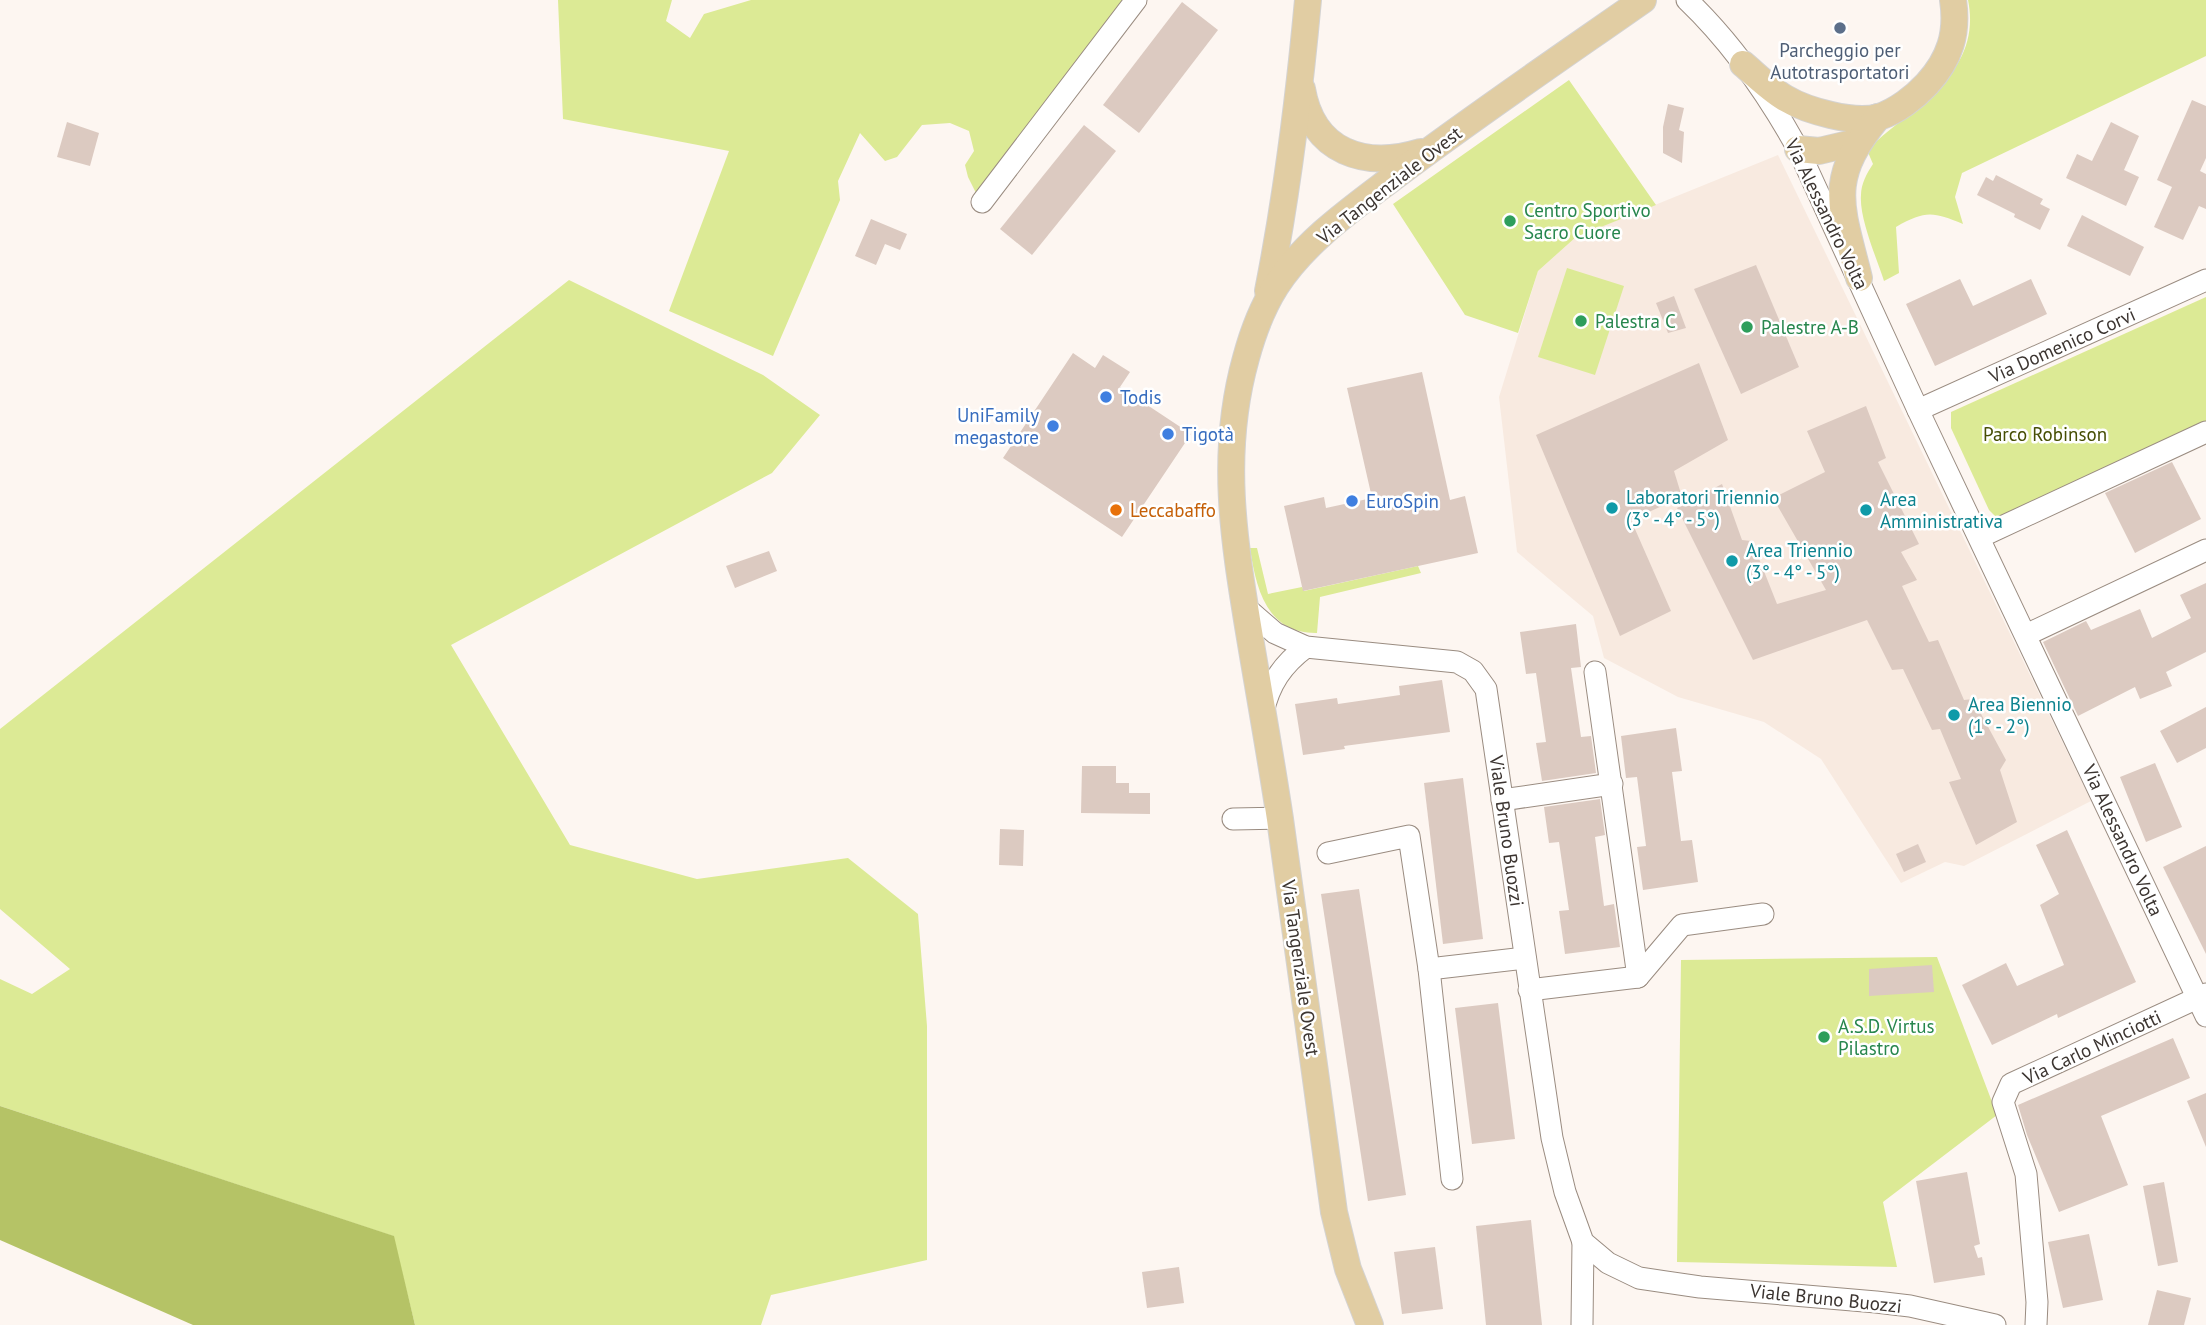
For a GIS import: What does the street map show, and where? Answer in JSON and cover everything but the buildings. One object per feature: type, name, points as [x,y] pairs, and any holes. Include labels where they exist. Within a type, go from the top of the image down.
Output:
[{"type":"main road","points":[[1266,303],[1286,196],[1308,0]]},
{"type":"main road","name":"Via Tangenziale Ovest","points":[[1370,1325],[1348,1269],[1334,1212],[1280,818],[1245,607],[1231,499],[1231,433],[1240,378],[1256,325],[1266,303],[1283,276],[1304,252],[1356,206],[1429,150],[1643,0]]},
{"type":"main road","points":[[1798,149],[1819,151],[1908,101],[1921,90],[1943,65],[1950,50],[1955,28],[1953,0]]},
{"type":"main road","points":[[1743,64],[1785,98],[1816,110],[1853,130]]},
{"type":"main road","points":[[1301,80],[1303,94],[1313,120],[1327,141],[1342,152],[1379,158],[1413,155],[1429,150]]},
{"type":"main road","points":[[1853,130],[1841,204],[1859,278]]},
{"type":"street","points":[[982,202],[1136,0]]},
{"type":"street","name":"Via Alessandro Volta","points":[[1687,0],[1710,23],[1743,64],[1798,149],[1918,410],[2203,1003]]},
{"type":"street","name":"Via Domenico Corvi","points":[[1918,410],[2206,280]]},
{"type":"street","points":[[1980,537],[2206,432]]},
{"type":"street","points":[[2026,635],[2206,550]]},
{"type":"street","points":[[1245,607],[1275,633],[1306,647],[1279,673],[1263,714]]},
{"type":"street","name":"Viale Bruno Buozzi","points":[[1306,647],[1457,662],[1473,671],[1486,689],[1552,1138],[1565,1192],[1583,1242],[1582,1325]]},
{"type":"street","points":[[1595,672],[1638,977]]},
{"type":"street","points":[[1502,800],[1612,784]]},
{"type":"street","points":[[1233,819],[1280,818]]},
{"type":"street","points":[[1328,853],[1409,836],[1429,969],[1452,1179]]},
{"type":"street","points":[[1529,990],[1638,977],[1682,925],[1763,914]]},
{"type":"street","points":[[1429,969],[1525,958]]},
{"type":"street","name":"Via Carlo Minciotti","points":[[2036,1325],[2037,1302],[2026,1174],[2003,1101],[2011,1084],[2203,1003]]},
{"type":"street","name":"Viale Bruno Buozzi","points":[[1583,1242],[1608,1263],[1648,1280],[1910,1306],[1995,1325]]},
{"type":"shaded area","points":[[1778,155],[2091,801],[1964,866],[1945,862],[1901,883],[1821,759],[1764,722],[1678,697],[1604,658],[1593,616],[1517,552],[1499,397],[1538,271],[1576,237]]},
{"type":"green space","points":[[558,0],[672,0],[666,21],[690,38],[704,14],[751,0],[1125,0],[976,193],[965,165],[974,151],[969,131],[950,123],[922,125],[897,157],[885,161],[860,133],[838,181],[840,200],[773,356],[669,311],[729,151],[563,119]]},
{"type":"green space","points":[[1968,0],[2206,0],[2206,56],[1962,173],[1955,197],[1963,224],[1937,215],[1922,215],[1896,227],[1899,273],[1884,281],[1861,204],[1863,183],[1873,164],[1867,150],[1923,103],[1954,69],[1965,49],[1970,26]]},
{"type":"green space","name":"Centro Sportivo Sacro Cuore","points":[[1569,80],[1656,205],[1576,237],[1538,271],[1518,333],[1465,315],[1393,204]]},
{"type":"green space","name":"Palestra C","points":[[1567,268],[1624,286],[1595,375],[1538,357]]},
{"type":"green space","points":[[569,280],[763,375],[820,415],[772,473],[451,645],[570,845],[697,879],[848,858],[918,914],[927,1026],[927,1260],[771,1295],[761,1325],[415,1325],[393,1236],[0,1106],[0,979],[32,994],[70,969],[0,909],[0,729]]},
{"type":"green space","name":"Parco Robinson","points":[[2206,297],[2206,423],[1999,520],[1989,510],[1951,428],[1951,412]]},
{"type":"green space","points":[[1250,548],[1257,548],[1268,594],[1302,587],[1304,591],[1418,566],[1421,573],[1320,597],[1317,633],[1300,631],[1286,626],[1267,606],[1256,579]]},
{"type":"green space","name":"A.S.D. Virtus Pilastro","points":[[1937,957],[1997,1115],[1883,1202],[1897,1267],[1677,1262],[1681,960]]},
{"type":"green space","points":[[0,1106],[394,1236],[415,1325],[193,1325],[0,1240]]},
{"type":"place","name":"Parcheggio per Autotrasportatori","points":[[1840,28]]},
{"type":"place","name":"Centro Sportivo Sacro Cuore","points":[[1510,221]]},
{"type":"place","name":"Palestra C","points":[[1581,321]]},
{"type":"place","name":"Palestre A-B","points":[[1747,327]]},
{"type":"place","name":"Todis","points":[[1106,397]]},
{"type":"place","name":"UniFamily megastore","points":[[1053,426]]},
{"type":"place","name":"Tigotà","points":[[1168,434]]},
{"type":"place","name":"EuroSpin","points":[[1352,501]]},
{"type":"place","name":"Laboratori Triennio (3° - 4° - 5°)","points":[[1612,508]]},
{"type":"place","name":"Leccabaffo","points":[[1116,510]]},
{"type":"place","name":"Area Amministrativa","points":[[1866,510]]},
{"type":"place","name":"Area Triennio (3° - 4° - 5°)","points":[[1732,561]]},
{"type":"place","name":"Area Biennio (1° - 2°)","points":[[1954,715]]},
{"type":"place","name":"A.S.D. Virtus Pilastro","points":[[1824,1037]]}]
